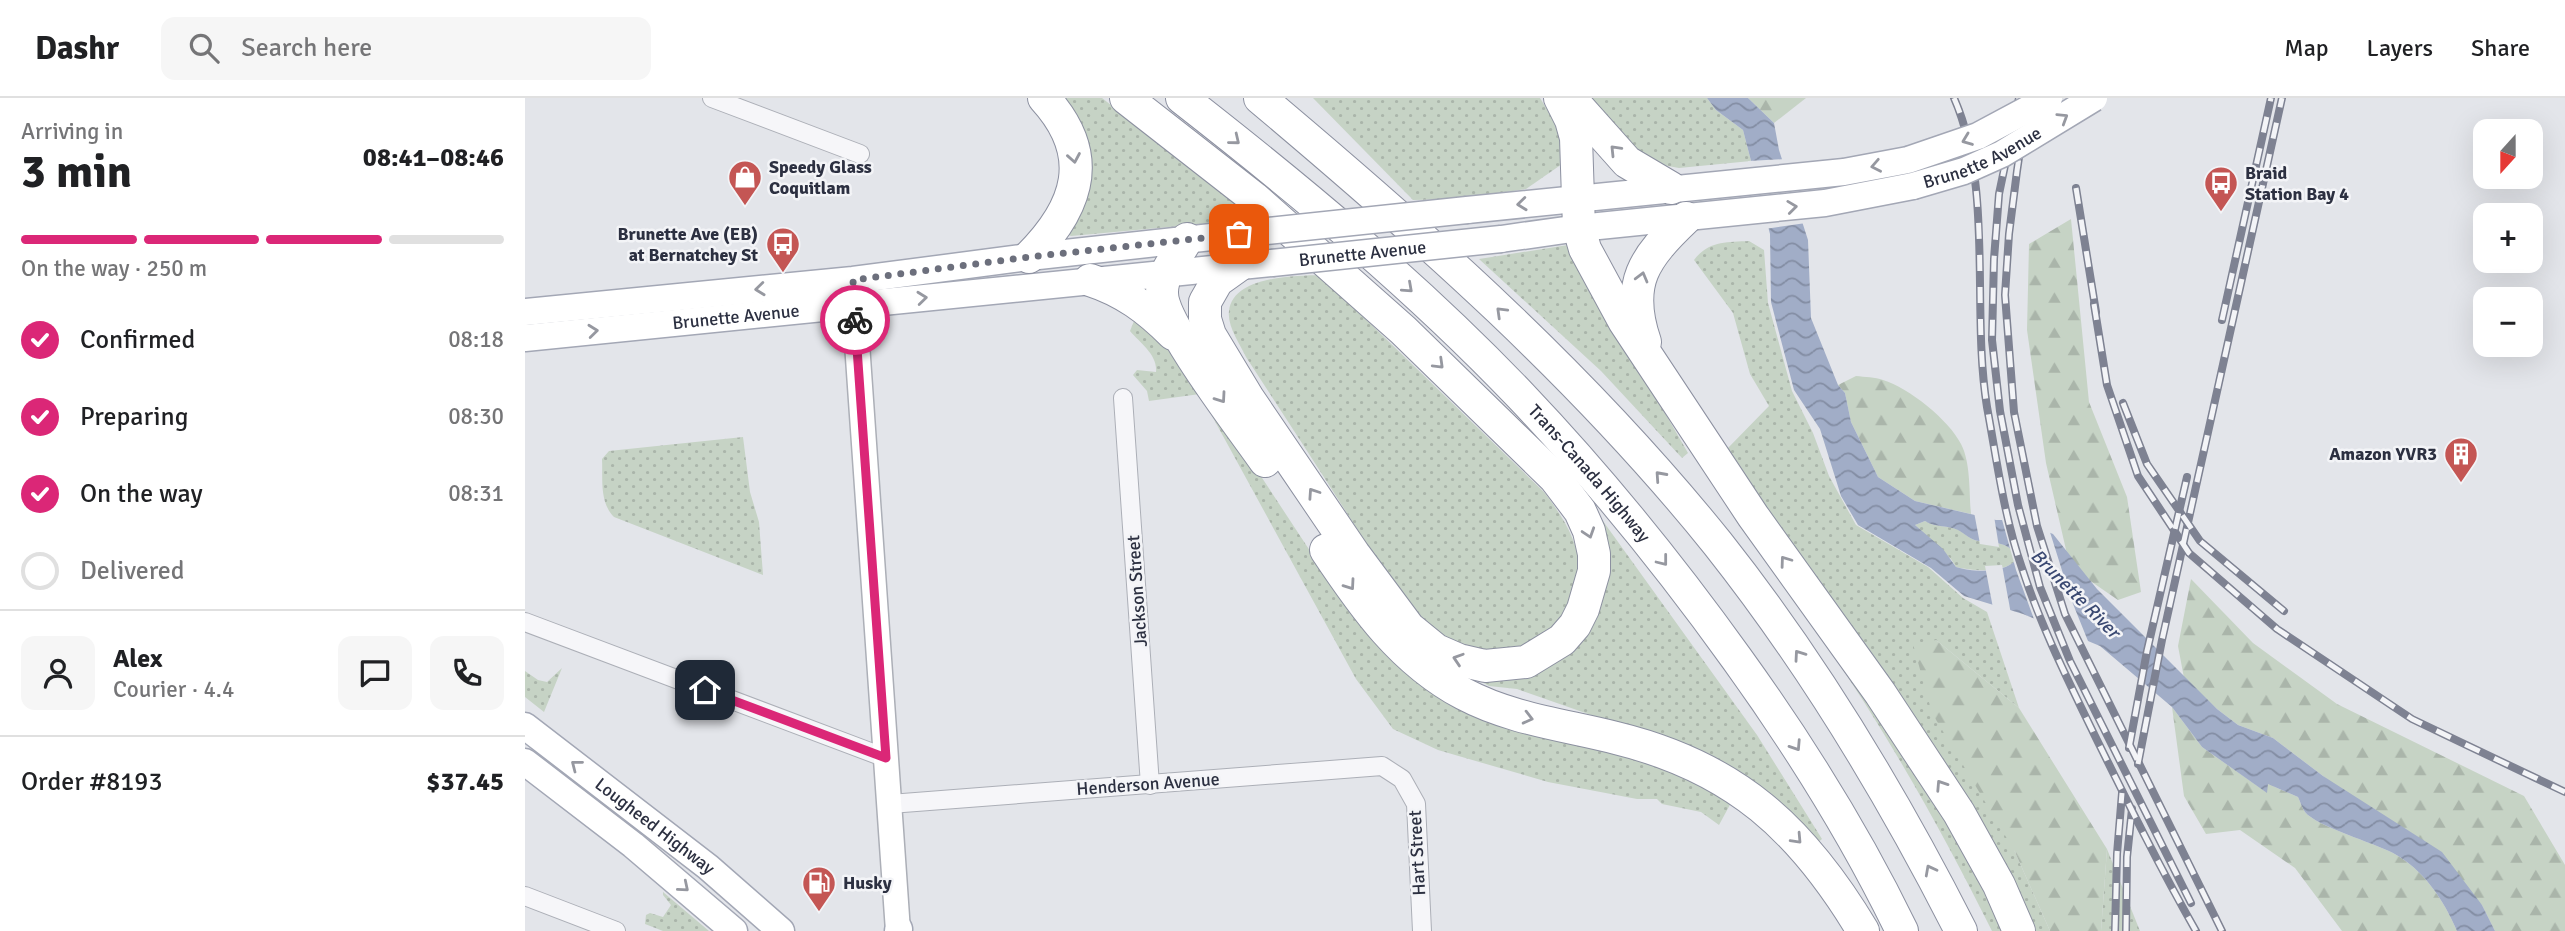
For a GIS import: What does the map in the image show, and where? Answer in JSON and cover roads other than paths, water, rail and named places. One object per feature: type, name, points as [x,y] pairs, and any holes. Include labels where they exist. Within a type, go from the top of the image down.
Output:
[{"type":"highway","points":[[1029,257],[1047,238],[1067,208],[1074,193],[1077,175],[1076,156],[1064,124],[1044,98]]},
{"type":"highway","points":[[1126,98],[1254,198],[1403,330],[1555,478],[1580,512],[1590,531],[1594,554],[1594,571],[1583,609],[1575,625],[1562,640],[1526,662],[1485,666],[1459,660],[1436,650],[1409,628],[1354,554],[1248,398],[1210,335],[1205,320],[1205,302],[1217,281],[1238,267]]},
{"type":"highway","name":"Trans-Canada Highway","points":[[1182,98],[1306,197],[1414,293],[1520,396],[1589,470],[1668,567],[1766,700],[1819,780],[1902,931]]},
{"type":"highway","points":[[1260,98],[1363,185],[1535,344],[1612,423],[1678,497],[1758,597],[1852,734],[1895,807],[1961,931]]},
{"type":"highway","points":[[1560,98],[1576,138],[1578,213],[1588,254],[1625,321],[1753,516],[1880,693],[1959,813],[1999,885],[2019,931]]},
{"type":"highway","points":[[1570,98],[1626,162],[1671,188]]},
{"type":"highway","points":[[1654,366],[1638,317],[1640,277],[1654,250],[1686,218]]},
{"type":"highway","points":[[1187,239],[1163,280],[1161,295],[1173,326],[1385,632],[1415,661],[1445,683],[1489,705],[1521,716],[1659,750],[1689,762],[1729,784],[1763,807],[1815,859],[1842,895],[1863,931]]},
{"type":"highway","points":[[1090,280],[1114,288],[1142,306],[1182,342]]},
{"type":"main road","name":"Brunette Avenue","points":[[525,312],[1090,280],[1501,239],[1578,213],[1671,188],[1844,172],[1908,160],[1978,136],[2049,98]]},
{"type":"main road","name":"Brunette Avenue","points":[[525,338],[853,292],[1029,257],[1187,239],[1467,210],[1686,218],[1852,199],[1913,186],[1964,171],[2001,154],[2094,98]]},
{"type":"main road","points":[[853,292],[898,930]]},
{"type":"main road","name":"Lougheed Highway","points":[[525,726],[708,867],[781,931]]},
{"type":"main road","name":"Lougheed Highway","points":[[525,762],[670,875],[734,931]]},
{"type":"street","points":[[712,98],[860,154]]},
{"type":"street","name":"Jackson Street","points":[[1123,398],[1150,785]]},
{"type":"street","points":[[525,622],[886,758]]},
{"type":"street","name":"Henderson Avenue","points":[[890,804],[1382,766],[1402,779]]},
{"type":"street","name":"Hart Street","points":[[1402,779],[1416,804],[1422,931]]},
{"type":"street","points":[[525,896],[616,931]]},
{"type":"water","name":"Brunette River","points":[[1707,98],[1748,98],[1774,123],[1779,150],[1808,240],[1811,318],[1838,385],[1845,393],[1851,422],[1878,477],[1915,501],[1996,520],[2019,520],[2053,534],[2097,589],[2217,709],[2238,725],[2273,738],[2323,776],[2442,852],[2482,905],[2495,931],[2457,931],[2431,886],[2404,860],[2321,823],[2304,810],[2298,797],[2268,784],[2267,793],[2202,747],[2172,707],[2100,646],[2023,614],[1964,596],[1931,568],[1858,525],[1841,496],[1820,429],[1794,390],[1771,302],[1770,234],[1743,130],[1716,110]],"holes":[[[1925,521],[1954,528],[1976,540],[2007,546],[2016,560],[1996,570],[1979,571],[1956,567],[1943,549],[1915,525]]]},
{"type":"railway","points":[[1954,98],[1966,133],[1974,171],[1987,407],[2016,549],[2038,612],[2066,675],[2196,931]]},
{"type":"railway","points":[[2019,98],[1999,194],[1992,340],[2000,411],[2018,505],[2040,587],[2070,661],[2191,903]]},
{"type":"railway","points":[[2033,98],[2022,137],[2017,171],[2005,295],[2014,412],[2037,526],[2065,614],[2222,931]]},
{"type":"railway","points":[[2222,320],[2271,98]]},
{"type":"railway","points":[[2138,764],[2162,640],[2282,98]]},
{"type":"railway","points":[[2076,188],[2096,312]]},
{"type":"railway","points":[[2094,304],[2107,385],[2138,476],[2189,553],[2277,629],[2412,719],[2565,792]]},
{"type":"railway","points":[[2123,403],[2147,464],[2200,541],[2284,611]]},
{"type":"railway","points":[[2129,748],[2147,651],[2187,477]]},
{"type":"railway","points":[[2115,931],[2122,793]]},
{"type":"railway","points":[[2126,931],[2127,857],[2132,809]]},
{"type":"place","name":"Speedy Glass Coquitlam","points":[[745,207]]},
{"type":"place","name":"Braid Station Bay 4","points":[[2221,213]]},
{"type":"place","name":"Brunette Ave (EB) at Bernatchey St","points":[[783,274]]},
{"type":"place","name":"Amazon YVR3","points":[[2461,484]]},
{"type":"place","name":"Husky","points":[[819,913]]}]
